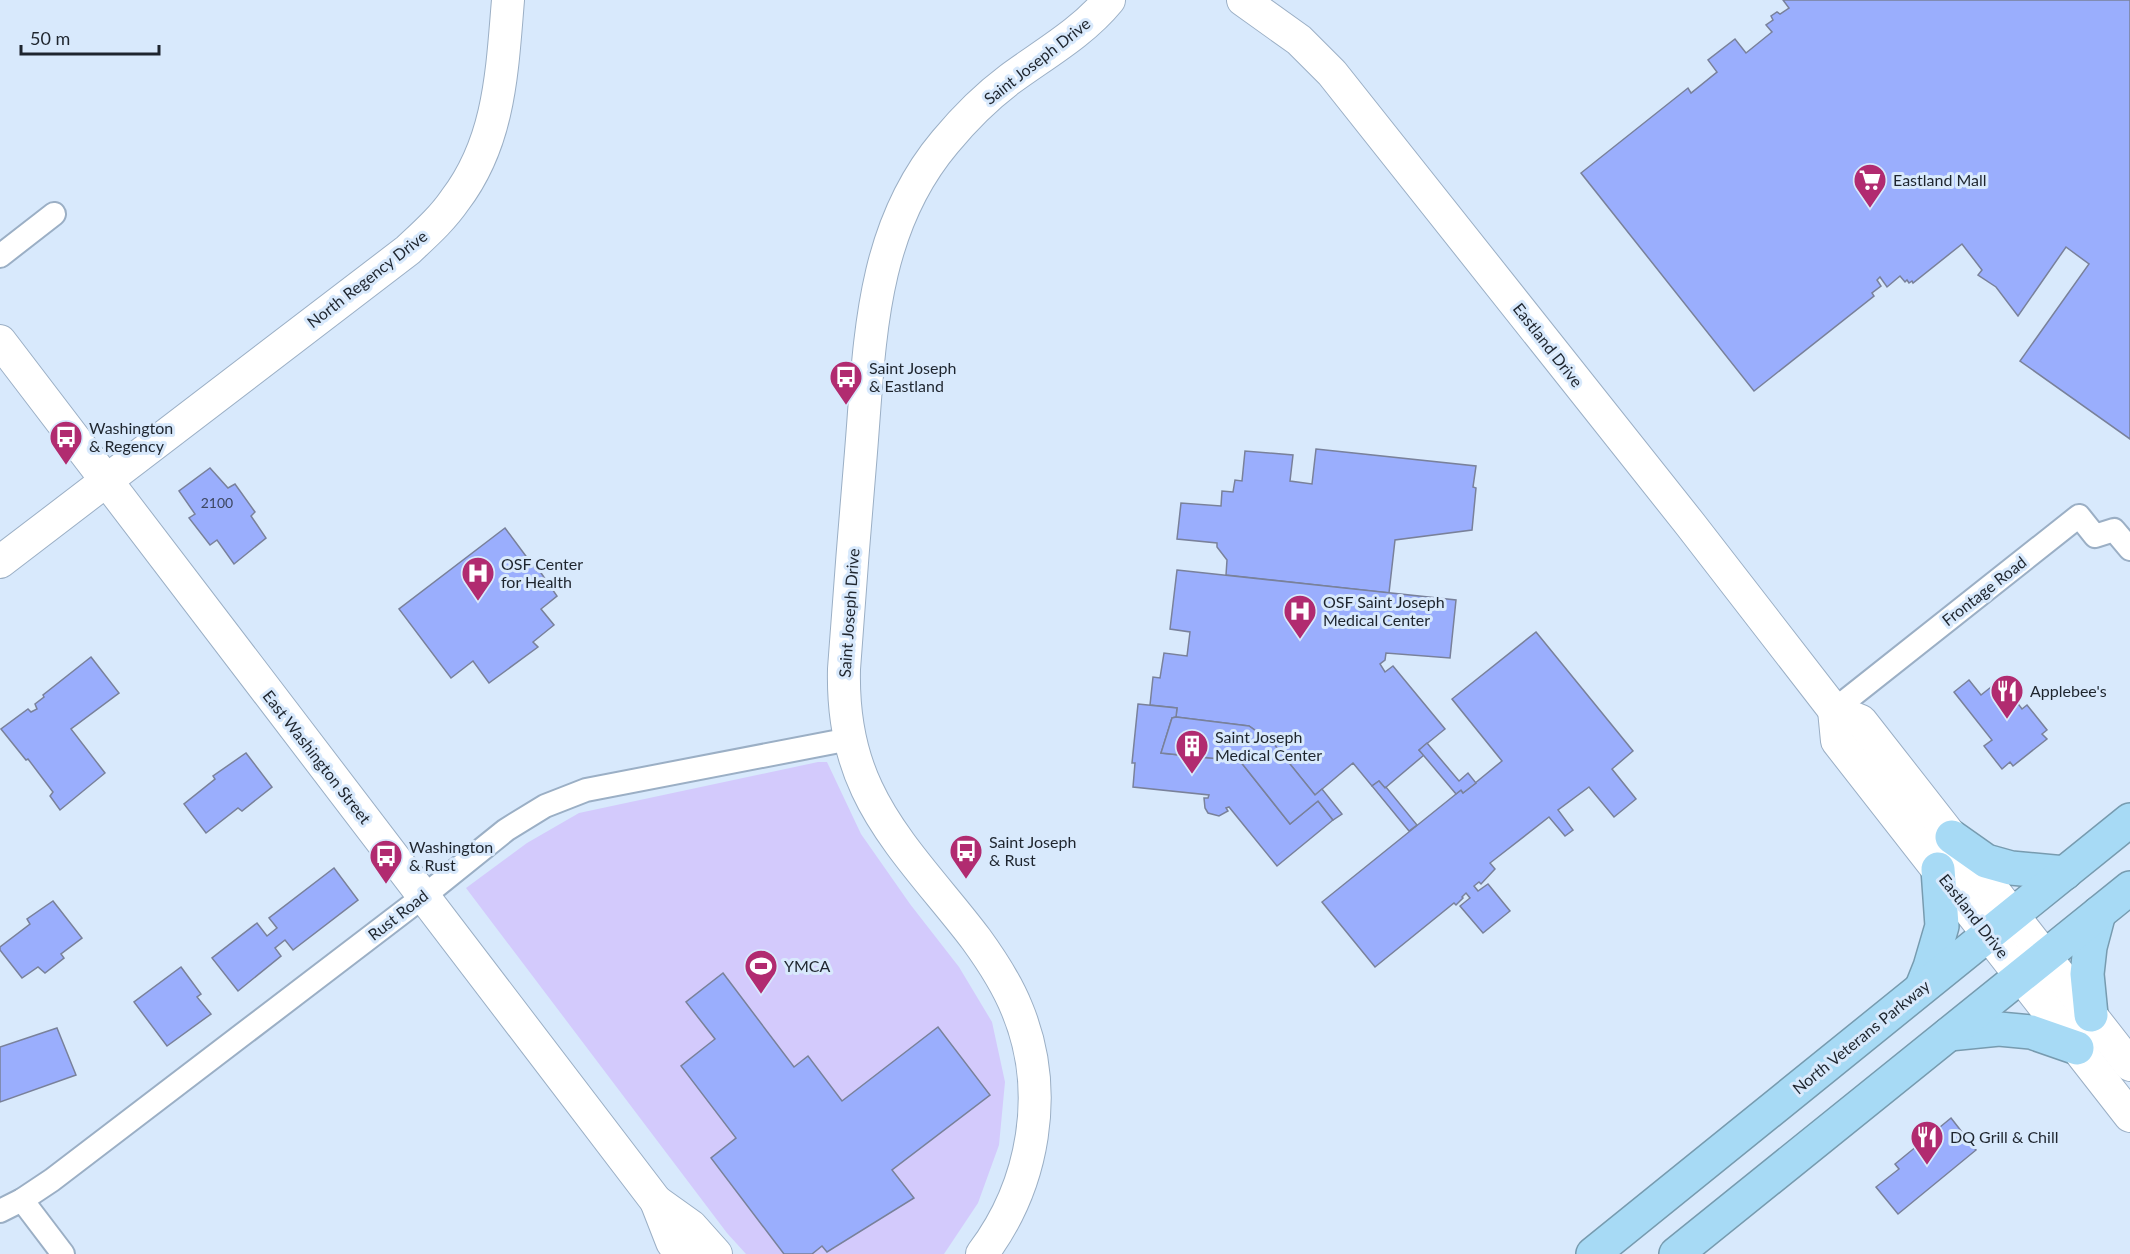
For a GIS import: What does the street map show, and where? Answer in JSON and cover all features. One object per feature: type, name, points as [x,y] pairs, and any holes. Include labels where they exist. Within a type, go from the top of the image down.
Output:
[{"type":"highway","name":"North Veterans Parkway","points":[[1593,1254],[2130,820]]},
{"type":"highway","points":[[1952,837],[1986,861],[2011,868],[2065,873]]},
{"type":"highway","points":[[1922,987],[1942,926],[1938,869]]},
{"type":"highway","points":[[1676,1254],[2130,888]]},
{"type":"highway","points":[[2091,1015],[2087,974],[2090,947],[2099,913]]},
{"type":"highway","points":[[1949,1034],[1999,1029],[2031,1032],[2077,1048]]},
{"type":"main road","name":"North Regency Drive","points":[[0,562],[408,250],[433,227],[456,200],[476,166],[495,119],[502,78],[508,0]]},
{"type":"main road","name":"Saint Joseph Drive","points":[[982,1254],[1014,1200],[1029,1156],[1035,1102],[1027,1037],[1017,1009],[998,972],[883,819],[866,789],[850,739],[843,692],[872,320],[886,251],[903,210],[923,172],[944,143],[980,105],[1009,80],[1084,26],[1109,0]]},
{"type":"main road","name":"Eastland Drive","points":[[1243,0],[1299,40],[1332,73],[1690,524],[1834,710],[1861,721],[1952,837],[2000,925]]},
{"type":"main road","name":"East Washington Street","points":[[0,341],[656,1201],[672,1242],[680,1254]]},
{"type":"main road","name":"Eastland Drive","points":[[1834,710],[1837,741],[1938,869],[2000,925],[2033,966],[2077,1048],[2130,1116]]},
{"type":"main road","name":"Eastland Drive","points":[[2033,966],[2091,1015],[2130,1065]]},
{"type":"main road","name":"East Washington Street","points":[[656,1201],[691,1226],[716,1254]]},
{"type":"street","points":[[0,256],[54,214]]},
{"type":"street","name":"Frontage Road","points":[[1834,710],[2079,516],[2096,536],[2114,530],[2130,549]]},
{"type":"street","name":"Rust Road","points":[[0,1210],[22,1200],[52,1180],[424,896],[506,830],[545,806],[586,790],[850,739]]},
{"type":"street","points":[[22,1200],[63,1254]]},
{"type":"shaded area","name":"YMCA","points":[[818,762],[827,762],[861,834],[910,904],[959,967],[992,1022],[1005,1082],[999,1145],[978,1203],[944,1254],[746,1254],[727,1233],[466,888],[527,843],[579,813]]},
{"type":"building","name":"Eastland Mall","points":[[1783,0],[2130,0],[2130,439],[2020,361],[2089,264],[2066,247],[2018,316],[1996,287],[1978,275],[1982,270],[1962,244],[1913,283],[1907,280],[1905,282],[1900,276],[1887,287],[1880,277],[1877,280],[1881,286],[1872,293],[1874,296],[1754,391],[1581,173],[1688,88],[1691,93],[1717,72],[1708,60],[1735,39],[1746,53],[1772,32],[1766,25],[1773,20],[1771,16],[1777,12],[1780,14],[1789,8]]},
{"type":"building","points":[[1316,449],[1476,466],[1472,530],[1395,540],[1389,593],[1226,575],[1227,560],[1217,547],[1217,543],[1177,539],[1181,503],[1221,506],[1222,491],[1233,492],[1235,480],[1242,481],[1245,451],[1293,455],[1290,481],[1312,484]]},
{"type":"building","points":[[210,468],[228,488],[235,484],[255,512],[251,516],[266,538],[234,564],[217,540],[210,545],[189,518],[195,514],[179,491]]},
{"type":"building","name":"OSF Center for Health","points":[[505,528],[557,596],[541,609],[554,625],[533,642],[538,647],[489,683],[473,661],[451,678],[399,609]]},
{"type":"building","points":[[1177,570],[1456,600],[1450,658],[1386,653],[1385,660],[1380,664],[1385,672],[1393,666],[1445,729],[1419,750],[1424,755],[1385,788],[1379,781],[1372,786],[1353,763],[1315,795],[1273,743],[1249,726],[1176,717],[1177,708],[1150,705],[1153,677],[1160,678],[1164,653],[1187,656],[1190,632],[1170,629]]},
{"type":"building","points":[[1536,632],[1633,751],[1612,769],[1636,799],[1614,817],[1589,787],[1558,810],[1573,830],[1565,836],[1549,817],[1490,863],[1495,869],[1481,884],[1479,882],[1474,886],[1478,891],[1488,884],[1510,911],[1483,933],[1460,906],[1470,898],[1466,893],[1456,905],[1454,903],[1375,967],[1322,902],[1461,790],[1463,793],[1502,761],[1452,699]]},
{"type":"building","points":[[91,657],[119,693],[71,729],[105,773],[60,810],[50,796],[53,792],[1,729],[28,709],[31,712],[37,709],[35,704],[44,697],[43,695]]},
{"type":"building","name":"Applebee's","points":[[1969,680],[1981,695],[2000,680],[2022,709],[2027,705],[2047,730],[2042,734],[2047,739],[2013,766],[2010,762],[2002,769],[1984,746],[1992,740],[1954,692]]},
{"type":"building","name":"Saint Joseph Medical Center","points":[[1138,704],[1177,708],[1176,717],[1172,718],[1161,753],[1240,761],[1290,824],[1318,801],[1333,820],[1277,866],[1229,807],[1226,808],[1228,811],[1219,816],[1208,813],[1204,798],[1208,798],[1209,795],[1133,787],[1135,763],[1132,763]]},
{"type":"building","points":[[1172,718],[1249,726],[1273,743],[1315,795],[1322,789],[1342,814],[1333,820],[1318,801],[1290,824],[1240,761],[1161,753]]},
{"type":"building","points":[[1427,743],[1459,781],[1468,773],[1476,783],[1463,793],[1461,790],[1456,794],[1419,750]]},
{"type":"building","points":[[246,753],[272,787],[242,811],[238,808],[206,833],[184,804],[215,779],[213,776]]},
{"type":"building","points":[[1379,781],[1417,825],[1409,831],[1372,786]]},
{"type":"building","points":[[334,868],[358,900],[293,950],[285,940],[275,948],[281,956],[238,991],[212,958],[257,923],[267,936],[277,928],[269,918]]},
{"type":"building","points":[[53,901],[82,938],[61,954],[64,958],[45,973],[38,967],[22,978],[0,947],[30,924],[27,919]]},
{"type":"building","points":[[181,967],[201,994],[197,997],[211,1014],[167,1046],[134,1002]]},
{"type":"building","points":[[723,973],[794,1067],[808,1056],[842,1101],[938,1027],[990,1095],[892,1170],[914,1198],[827,1252],[822,1246],[812,1254],[784,1254],[711,1158],[736,1138],[681,1066],[715,1039],[686,1002]]},
{"type":"building","points":[[57,1028],[76,1075],[0,1102],[0,1047]]},
{"type":"building","name":"DQ Grill & Chill","points":[[1951,1118],[1976,1150],[1898,1214],[1876,1187],[1899,1169],[1895,1164]]},
{"type":"place","name":"Eastland Mall","points":[[1870,209]]},
{"type":"place","name":"Saint Joseph & Eastland","points":[[846,406]]},
{"type":"place","name":"Washington & Regency","points":[[66,466]]},
{"type":"place","name":"OSF Center for Health","points":[[478,602]]},
{"type":"place","name":"OSF Saint Joseph Medical Center","points":[[1300,640]]},
{"type":"place","name":"Applebee's","points":[[2007,720]]},
{"type":"place","name":"Saint Joseph Medical Center","points":[[1192,775]]},
{"type":"place","name":"Saint Joseph & Rust","points":[[966,880]]},
{"type":"place","name":"Washington & Rust","points":[[386,885]]},
{"type":"place","name":"YMCA","points":[[761,995]]},
{"type":"place","name":"DQ Grill & Chill","points":[[1927,1166]]}]
